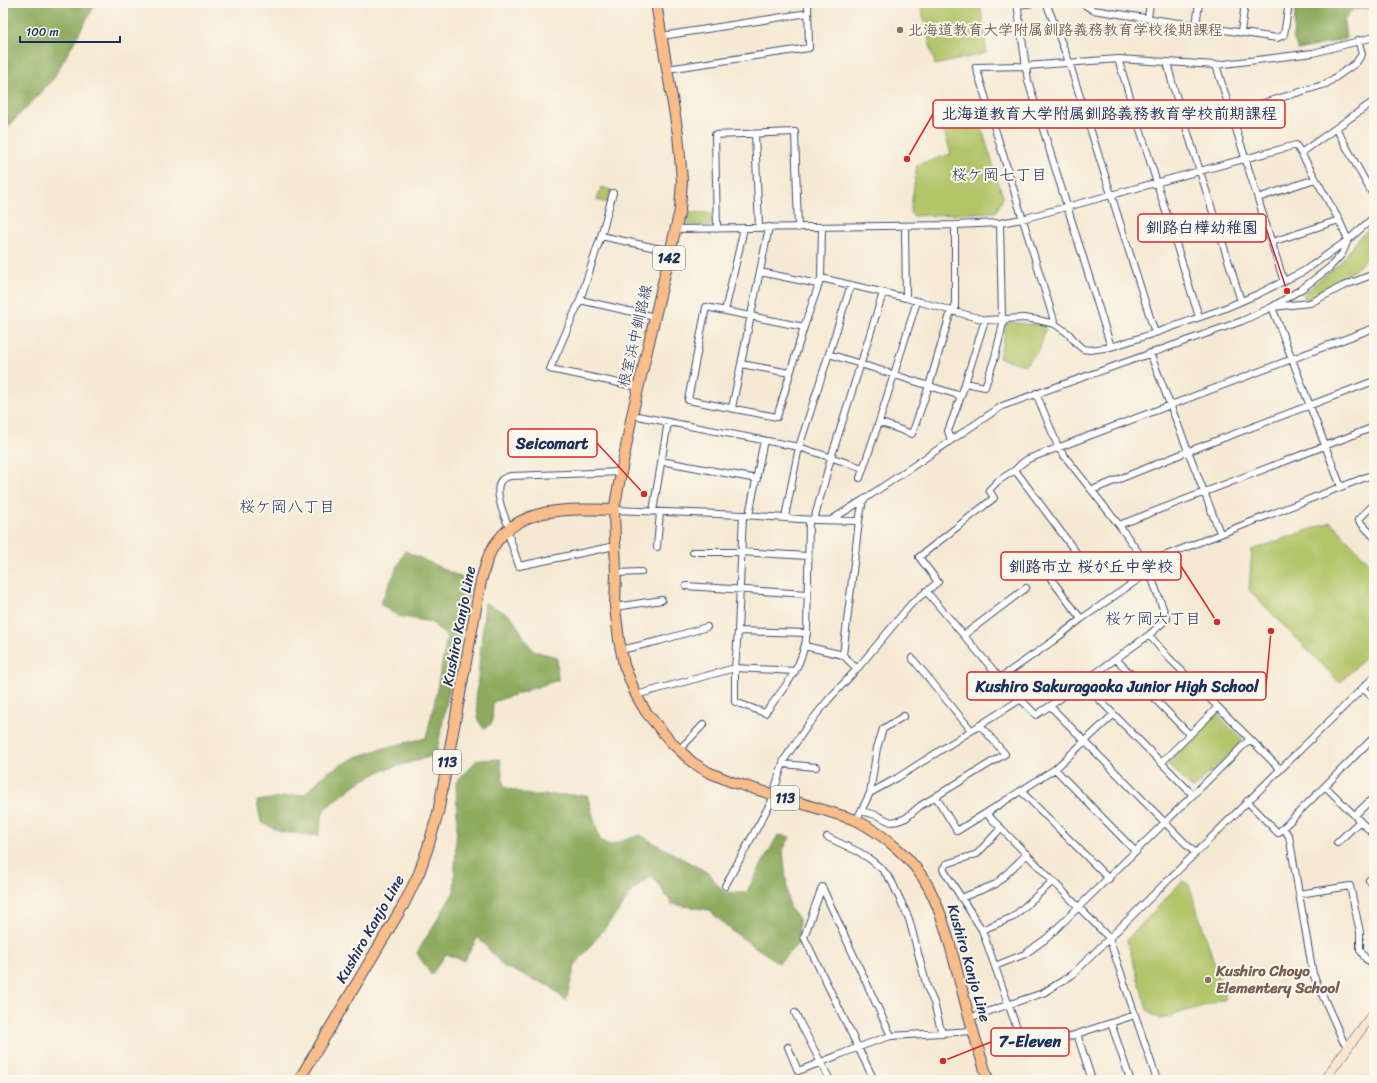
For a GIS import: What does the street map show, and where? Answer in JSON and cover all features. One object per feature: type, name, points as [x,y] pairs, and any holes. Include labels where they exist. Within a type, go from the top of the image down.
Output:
[{"type":"main road","name":"根室浜中釧路線","points":[[614,510],[632,415],[680,210],[682,180],[678,134],[656,3]]},
{"type":"main road","name":"Kushiro Kanjo Line","points":[[299,1080],[404,904],[419,873],[438,813],[481,581],[488,559],[499,540],[508,529],[535,514],[550,511],[614,510],[616,573],[615,607],[621,650],[624,665],[636,695],[646,712],[664,735],[679,750],[692,762],[708,772],[732,782],[774,795],[858,816],[869,827],[895,846],[917,870],[928,887],[946,930],[969,1018],[988,1080]]},
{"type":"street","points":[[667,69],[809,48],[808,3]]},
{"type":"street","points":[[1033,3],[1017,4],[1028,81],[1111,347]]},
{"type":"street","points":[[1044,3],[1047,5],[1069,62],[1155,333]]},
{"type":"street","points":[[1085,3],[1093,10],[1277,38],[1284,35],[1289,3]]},
{"type":"street","points":[[1148,18],[1150,3]]},
{"type":"street","points":[[1196,26],[1199,3]]},
{"type":"street","points":[[1241,32],[1245,3]]},
{"type":"street","points":[[662,36],[808,14]]},
{"type":"street","points":[[1055,324],[976,67],[1026,66],[1118,59],[1216,65],[1313,53],[1374,37]]},
{"type":"street","points":[[1231,113],[1326,84],[1356,63],[1362,54],[1358,40]]},
{"type":"street","points":[[1118,59],[1199,317]]},
{"type":"street","points":[[1167,62],[1241,301]]},
{"type":"street","points":[[1216,65],[1284,282]]},
{"type":"street","points":[[1301,153],[1372,102],[1374,109]]},
{"type":"street","points":[[1336,128],[1374,196]]},
{"type":"street","points":[[717,229],[715,135],[795,132],[798,228]]},
{"type":"street","points":[[755,134],[759,228]]},
{"type":"street","points":[[676,229],[798,228],[1000,223],[1068,207],[1296,144],[1339,220],[1348,240],[1342,254],[1329,268],[1303,288],[1272,307],[1242,321],[1002,406],[831,520]]},
{"type":"street","points":[[1258,198],[1315,179]]},
{"type":"street","points":[[613,193],[601,236],[580,300],[550,369],[639,387]]},
{"type":"street","points":[[760,272],[851,285],[906,298],[985,320],[1024,318],[1055,324],[1069,334],[1083,349],[1090,350],[1111,347],[1155,333],[1222,309],[1284,282],[1304,271],[1348,240],[1374,217]]},
{"type":"street","points":[[1272,242],[1339,220]]},
{"type":"street","points":[[965,383],[985,388],[995,357],[1003,319],[1000,223]]},
{"type":"street","points":[[879,422],[912,434],[953,311],[955,224]]},
{"type":"street","points":[[905,226],[906,298]]},
{"type":"street","points":[[804,327],[706,307],[688,400],[777,417],[804,327],[820,281],[822,227]]},
{"type":"street","points":[[726,311],[744,228]]},
{"type":"street","points":[[732,408],[769,228]]},
{"type":"street","points":[[601,236],[670,251]]},
{"type":"street","points":[[1272,307],[1293,306],[1310,303],[1343,286],[1374,274]]},
{"type":"street","points":[[785,517],[799,447],[851,285]]},
{"type":"street","points":[[764,440],[757,479],[746,515],[740,552],[735,702],[765,713],[792,678],[805,646],[807,633],[808,556],[811,520],[884,293]]},
{"type":"street","points":[[580,300],[655,317]]},
{"type":"street","points":[[860,478],[917,301]]},
{"type":"street","points":[[1272,307],[1341,487]]},
{"type":"street","points":[[951,440],[948,431],[961,396],[985,320]]},
{"type":"street","points":[[725,886],[774,795],[783,764],[813,720],[829,699],[857,669],[911,604],[938,582],[919,557],[994,498],[989,490],[998,481],[1028,459],[1374,328]]},
{"type":"street","points":[[1150,353],[1220,533]]},
{"type":"street","points":[[829,354],[961,396]]},
{"type":"street","points":[[741,364],[790,373]]},
{"type":"street","points":[[1092,490],[1189,451],[1374,381]]},
{"type":"street","points":[[926,591],[1000,678],[1036,715],[1149,636],[1167,619],[1146,563],[1119,525],[1059,448],[1036,393]]},
{"type":"street","points":[[632,415],[799,447],[863,468]]},
{"type":"street","points":[[653,511],[660,461],[668,422]]},
{"type":"street","points":[[1119,525],[1374,427]]},
{"type":"street","points":[[660,461],[757,479]]},
{"type":"street","points":[[1015,470],[1078,555],[1049,576],[1081,618]]},
{"type":"street","points":[[615,546],[519,566],[498,493],[500,483],[505,478],[511,476],[621,472]]},
{"type":"street","points":[[1146,563],[1374,474]]},
{"type":"street","points":[[843,655],[863,500]]},
{"type":"street","points":[[1374,504],[1358,520],[1374,537]]},
{"type":"street","points":[[614,510],[746,515],[859,522]]},
{"type":"street","points":[[657,547],[660,512]]},
{"type":"street","points":[[693,552],[740,552],[808,556]]},
{"type":"street","points":[[616,573],[641,572]]},
{"type":"street","points":[[1000,678],[1053,641],[1081,618],[1149,572]]},
{"type":"street","points":[[686,586],[739,591],[808,594]]},
{"type":"street","points":[[964,635],[1026,588]]},
{"type":"street","points":[[615,607],[662,600]]},
{"type":"street","points":[[621,650],[707,627]]},
{"type":"street","points":[[738,631],[807,633]]},
{"type":"street","points":[[1149,636],[1280,769]]},
{"type":"street","points":[[805,646],[843,655],[857,669]]},
{"type":"street","points":[[912,658],[971,730]]},
{"type":"street","points":[[1116,659],[1190,735]]},
{"type":"street","points":[[636,695],[735,668],[795,671]]},
{"type":"street","points":[[969,1018],[1043,993],[1067,978],[1374,676]]},
{"type":"street","points":[[1083,683],[1193,795]]},
{"type":"street","points":[[1363,688],[1374,699]]},
{"type":"street","points":[[870,793],[897,778],[1021,699]]},
{"type":"street","points":[[1050,706],[1195,853]]},
{"type":"street","points":[[1161,763],[1218,707]]},
{"type":"street","points":[[936,797],[957,830],[986,814],[1055,769],[1113,715]]},
{"type":"street","points":[[858,816],[870,793],[877,748],[883,729],[904,716]]},
{"type":"street","points":[[679,750],[704,724]]},
{"type":"street","points":[[858,816],[876,815],[891,822],[906,818],[920,806],[1005,754],[980,725]]},
{"type":"street","points":[[1247,802],[1278,832],[1374,736]]},
{"type":"street","points":[[995,966],[1025,954],[1047,938],[1109,880],[1250,739]]},
{"type":"street","points":[[783,764],[816,767]]},
{"type":"street","points":[[1055,769],[1136,852]]},
{"type":"street","points":[[1325,786],[1374,834]]},
{"type":"street","points":[[1021,791],[1109,880]]},
{"type":"street","points":[[1355,816],[1374,797]]},
{"type":"street","points":[[986,814],[1109,938],[1157,1080]]},
{"type":"street","points":[[1337,842],[1360,821]]},
{"type":"street","points":[[1001,828],[977,854],[946,864],[943,869],[982,930],[1024,1051],[1135,1014]]},
{"type":"street","points":[[1283,828],[1289,836],[1313,974],[1343,1041],[1349,1046]]},
{"type":"street","points":[[827,838],[859,852],[871,860],[883,870],[892,882],[909,919],[927,987],[934,1003],[942,1034]]},
{"type":"street","points":[[961,898],[996,884],[1027,854]]},
{"type":"street","points":[[1369,880],[1374,886]]},
{"type":"street","points":[[982,930],[1013,917],[1053,881]]},
{"type":"street","points":[[874,1080],[804,937],[822,886],[892,1036]]},
{"type":"street","points":[[1299,894],[1350,886],[1360,932],[1360,950],[1366,959],[1374,964]]},
{"type":"street","points":[[1324,1080],[1374,1012]]},
{"type":"street","points":[[795,1013],[830,1080]]},
{"type":"street","points":[[1111,1023],[1130,1079],[1127,1080]]},
{"type":"street","points":[[788,1047],[798,1071],[892,1036],[973,1031]]},
{"type":"street","points":[[1077,1034],[1092,1080]]},
{"type":"green space","points":[[3,3],[96,3],[53,79],[3,132]]},
{"type":"green space","points":[[920,3],[980,3],[985,32],[986,53],[935,65]]},
{"type":"green space","points":[[1296,3],[1374,3],[1374,7],[1352,10],[1344,21],[1346,39],[1298,50],[1293,37]]},
{"type":"green space","points":[[978,117],[1003,197],[996,212],[914,216],[910,213],[917,165],[951,154],[943,127]]},
{"type":"green space","points":[[601,187],[611,190],[608,203],[597,200]]},
{"type":"green space","points":[[688,212],[714,213],[714,221],[710,226],[689,225],[687,221]]},
{"type":"green space","points":[[1374,224],[1374,250],[1356,269],[1311,299],[1305,299],[1303,294],[1341,262],[1359,238]]},
{"type":"green space","points":[[1007,322],[1046,326],[1040,349],[1025,365],[999,358]]},
{"type":"green space","points":[[1331,522],[1374,568],[1374,648],[1340,683],[1249,590],[1252,550]]},
{"type":"green space","points":[[405,551],[471,582],[436,755],[381,771],[358,783],[324,809],[318,836],[281,832],[261,822],[257,801],[305,794],[326,773],[356,757],[388,747],[426,738],[447,637],[431,622],[398,616],[380,604]]},
{"type":"green space","points":[[485,603],[511,616],[533,651],[557,657],[558,680],[493,702],[492,723],[484,729],[479,722],[476,700]]},
{"type":"green space","points":[[1217,714],[1243,740],[1193,789],[1167,763]]},
{"type":"green space","points":[[500,759],[504,787],[529,795],[587,795],[600,840],[610,845],[640,835],[710,874],[723,892],[746,893],[778,835],[790,837],[783,850],[789,907],[799,919],[798,944],[779,963],[732,931],[709,910],[672,904],[652,875],[633,890],[617,913],[575,965],[566,1001],[550,986],[504,967],[478,937],[464,961],[446,954],[431,975],[417,953],[454,892],[457,818],[456,782],[477,760]]},
{"type":"green space","points":[[1183,880],[1189,885],[1226,999],[1160,1019],[1147,1010],[1127,940]]},
{"type":"place","name":"北海道教育大学附属釧路義務教育学校後期課程","points":[[900,30]]},
{"type":"place","name":"北海道教育大学附属釧路義務教育学校前期課程","points":[[907,159]]},
{"type":"place","name":"釧路白樺幼稚園","points":[[1287,291]]},
{"type":"place","name":"Seicomart","points":[[644,494]]},
{"type":"place","name":"釧路市立 桜が丘中学校","points":[[1217,622]]},
{"type":"place","name":"Kushiro Sakuragaoka Junior High School","points":[[1271,631]]},
{"type":"place","name":"Kushiro Choyo Elementery School","points":[[1208,980]]},
{"type":"place","name":"7-Eleven","points":[[943,1061]]},
{"type":"district","name":"桜ケ岡七丁目","points":[[999,174]]},
{"type":"district","name":"桜ケ岡八丁目","points":[[287,506]]},
{"type":"district","name":"桜ケ岡六丁目","points":[[1153,618]]}]
